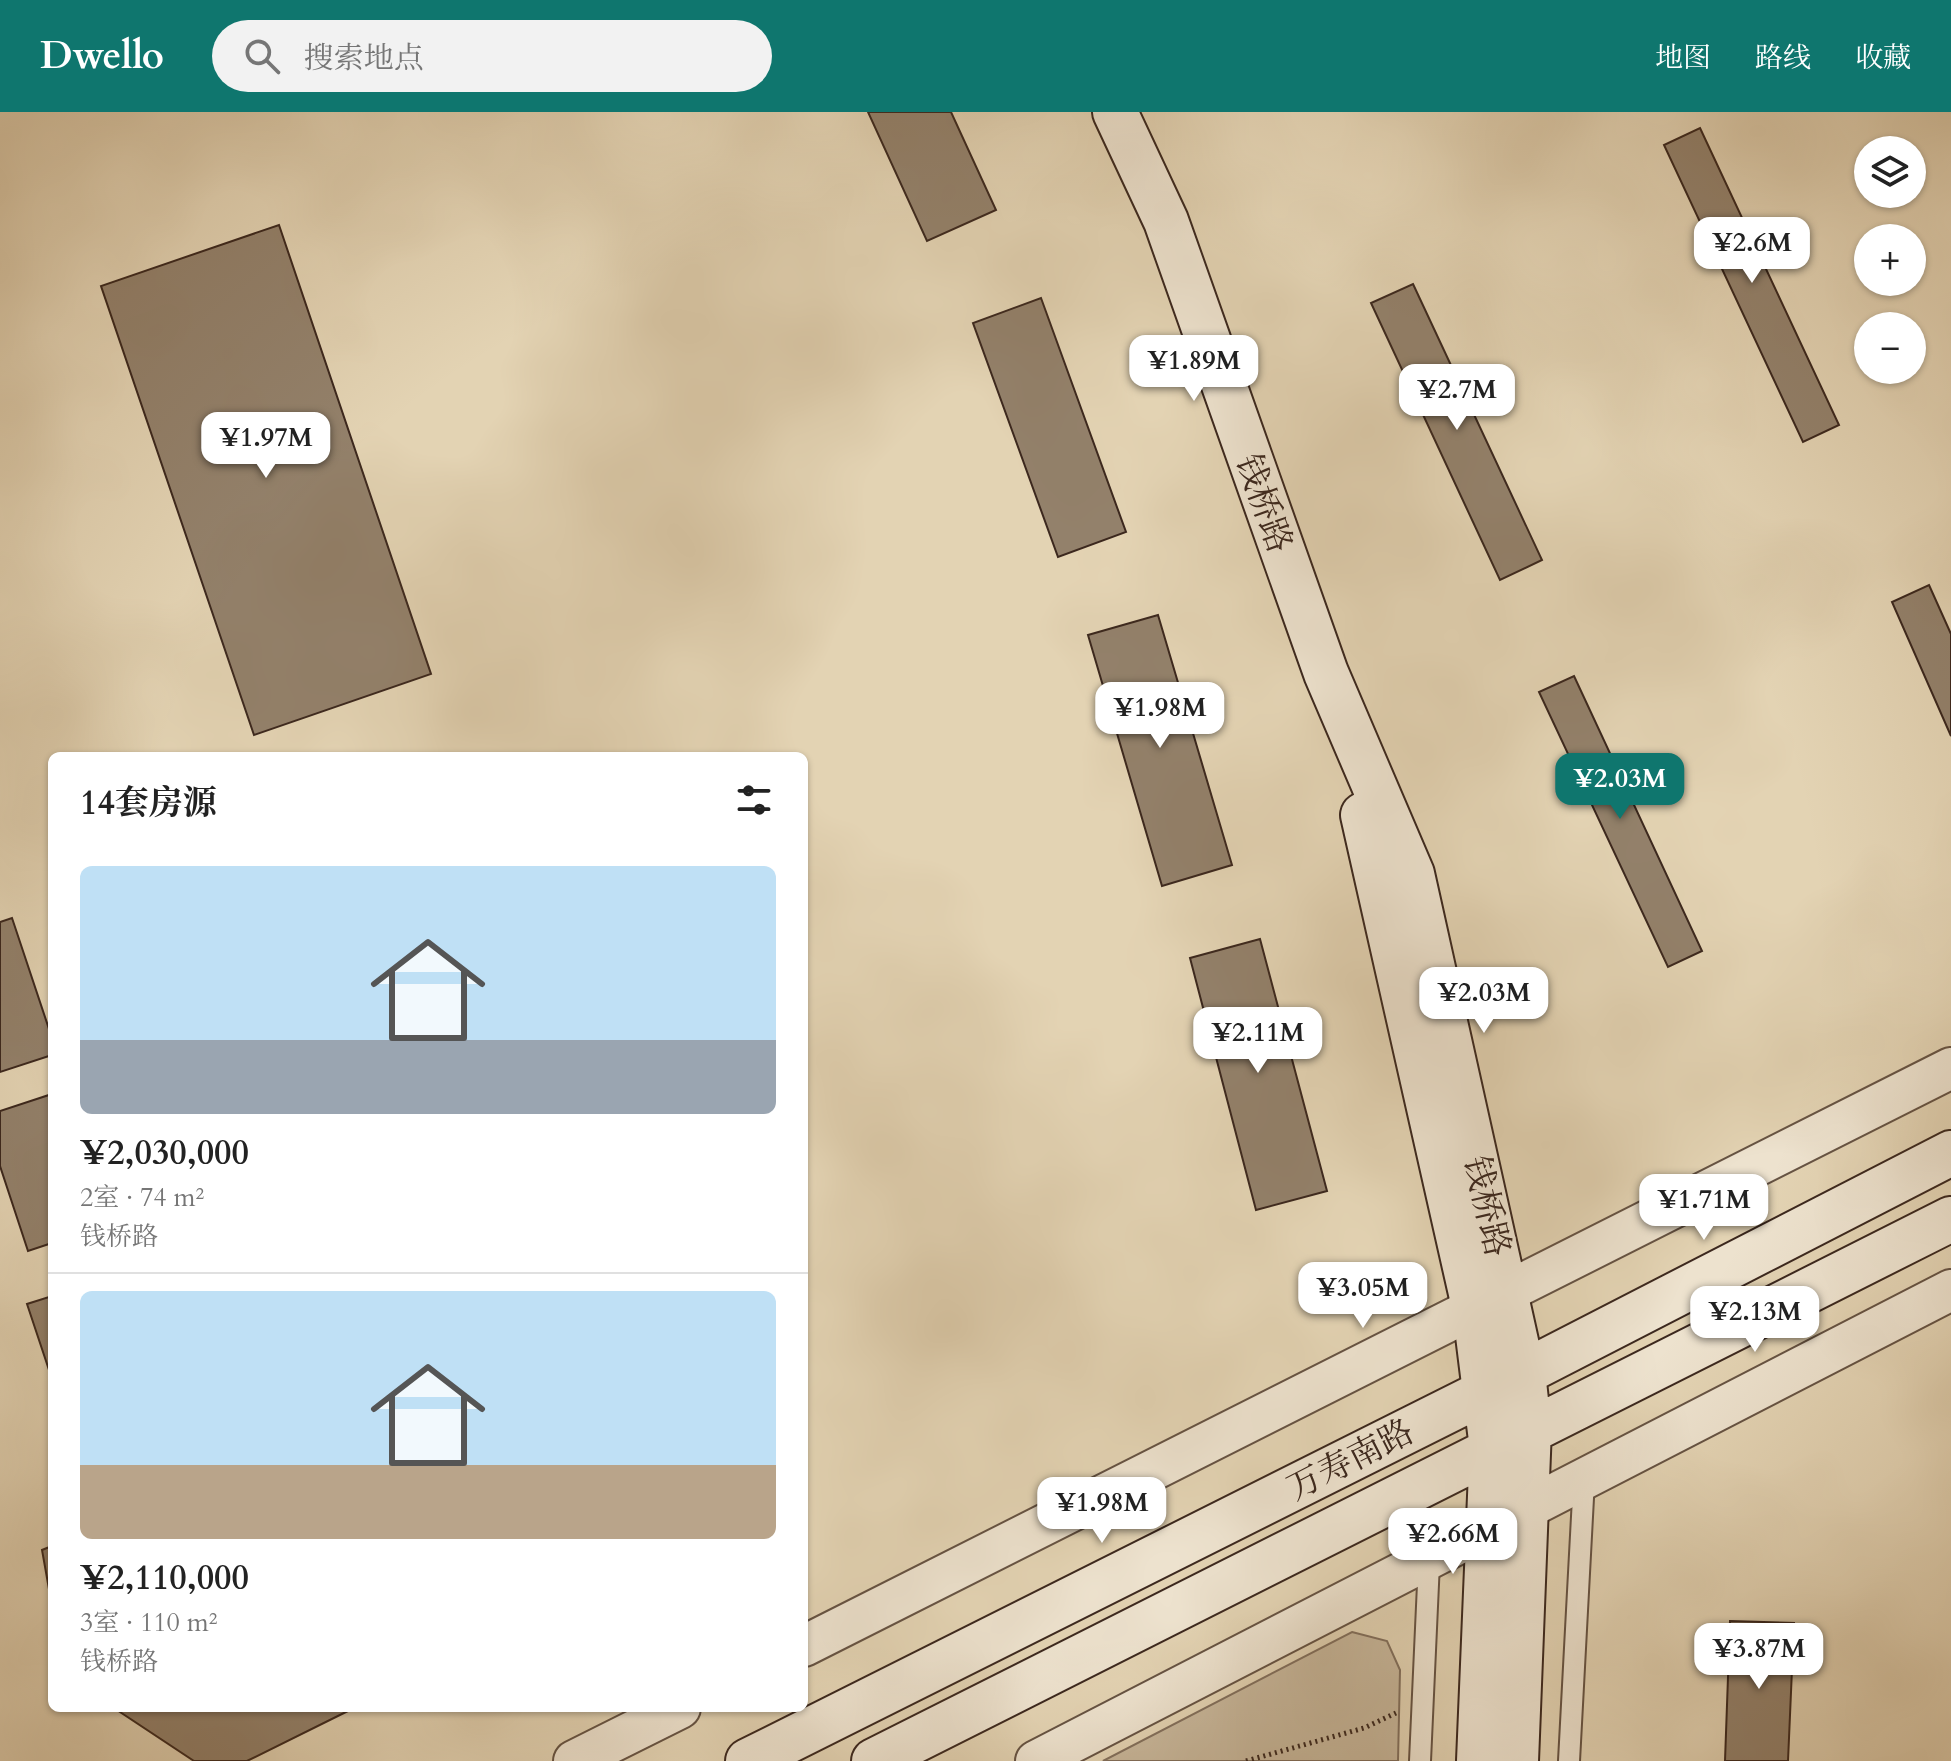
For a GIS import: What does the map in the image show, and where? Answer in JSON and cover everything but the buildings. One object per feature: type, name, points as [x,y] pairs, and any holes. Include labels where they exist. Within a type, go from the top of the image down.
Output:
[{"type":"main road","name":"钱桥路","points":[[1115,112],[1166,221],[1326,673],[1492,1302],[1506,1381],[1511,1438],[1507,1519],[1479,1761]]},
{"type":"main road","name":"万寿南路","points":[[748,1761],[1506,1381],[1951,1153]]},
{"type":"main road","name":"万寿南路","points":[[874,1761],[1951,1219]]},
{"type":"main road","name":"钱桥路","points":[[1507,1519],[1516,1761]]},
{"type":"street","points":[[808,1644],[1492,1302],[1951,1068]]},
{"type":"street","points":[[1036,1761],[1429,1562],[1951,1290]]},
{"type":"street","points":[[574,1761],[672,1712]]},
{"type":"lane","points":[[1569,1761],[1584,1479]]},
{"type":"lane","points":[[1420,1761],[1429,1562]]},
{"type":"path","points":[[1246,1761],[1364,1728],[1423,1701]]},
{"type":"shaded area","points":[[1352,1632],[1387,1641],[1400,1670],[1398,1761],[1103,1761]]}]
